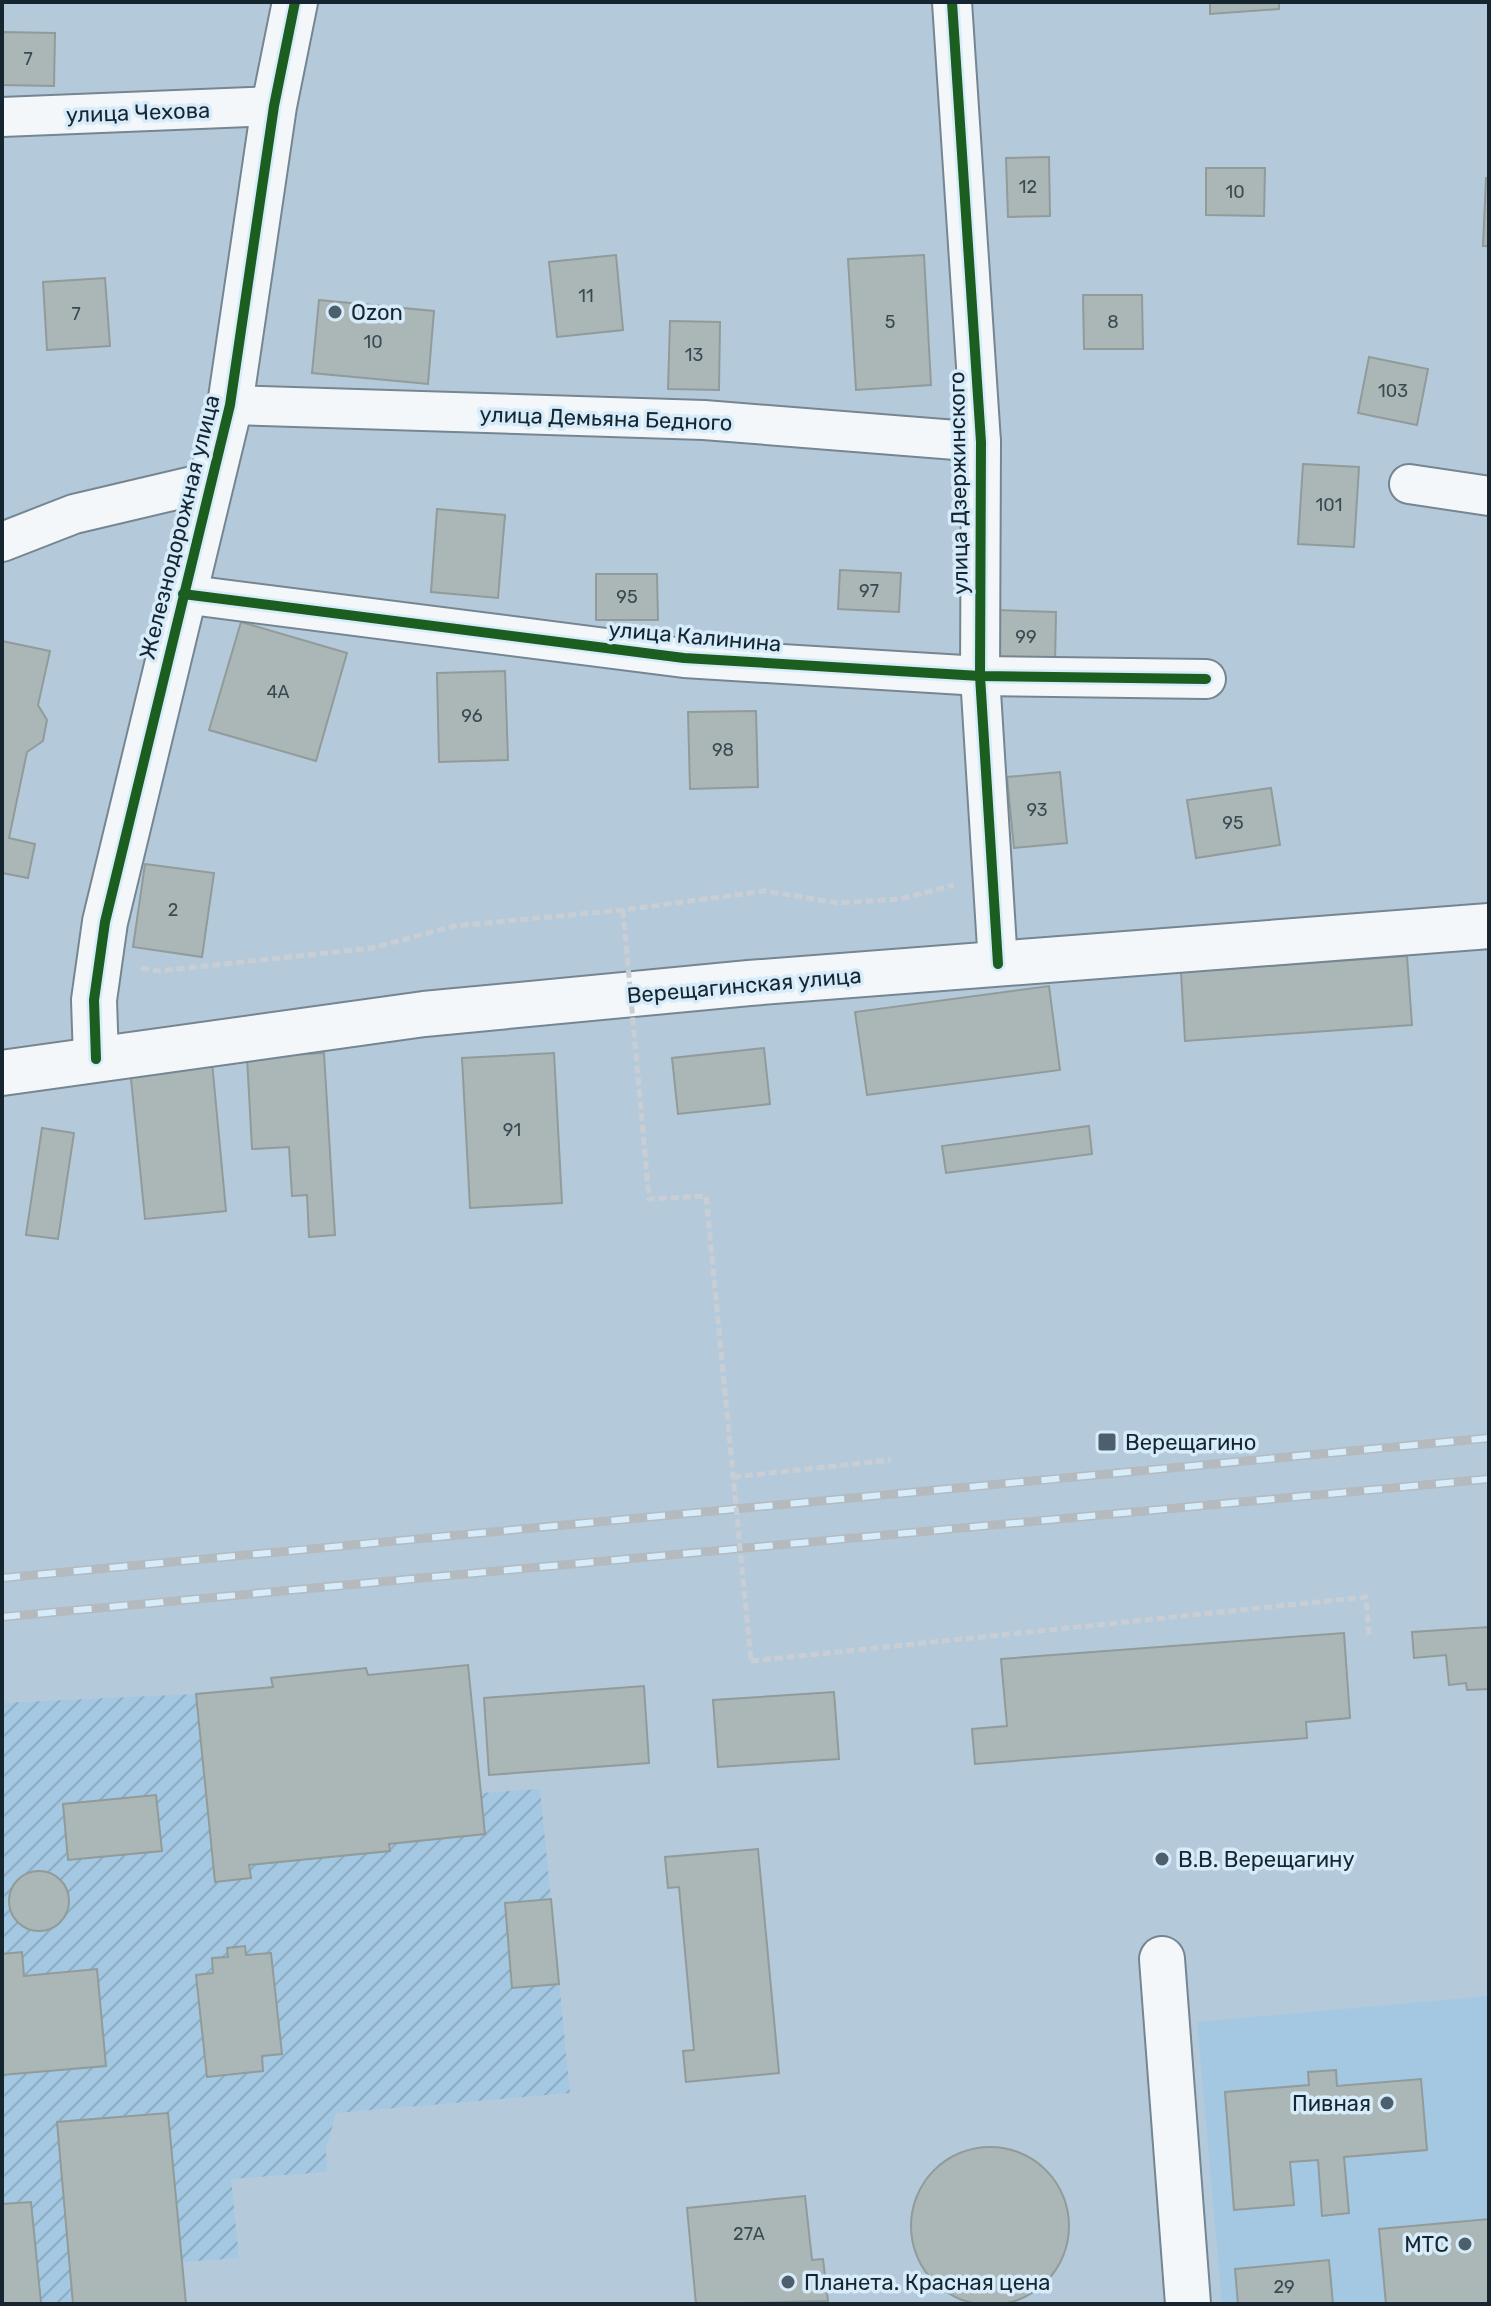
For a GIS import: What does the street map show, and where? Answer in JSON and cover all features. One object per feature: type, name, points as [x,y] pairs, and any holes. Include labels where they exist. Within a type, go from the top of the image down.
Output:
[{"type":"main road","name":"Железнодорожная улица","points":[[96,1059],[94,1000],[105,922],[230,405],[274,106],[295,2]]},
{"type":"main road","name":"Верещагинская улица","points":[[2,1073],[424,1014],[998,964],[1489,926]]},
{"type":"main road","points":[[1162,1959],[1188,2304]]},
{"type":"street","name":"улица Дзержинского","points":[[952,2],[981,442],[980,676],[998,964]]},
{"type":"street","name":"улица Чехова","points":[[2,117],[274,106]]},
{"type":"street","name":"улица Демьяна Бедного","points":[[230,405],[704,420],[981,442]]},
{"type":"street","points":[[2,542],[74,514],[214,481]]},
{"type":"street","points":[[1409,484],[1489,496]]},
{"type":"street","name":"улица Калинина","points":[[183,594],[684,658],[980,676],[1206,679]]},
{"type":"path","points":[[105,922],[123,956],[134,965],[159,971],[372,948],[454,926],[623,910],[765,891],[838,903],[900,899],[992,872]]},
{"type":"path","points":[[623,910],[649,1199],[706,1196],[751,1661],[1366,1597],[1369,1637]]},
{"type":"path","points":[[733,1477],[891,1460]]},
{"type":"shaded area","points":[[468,1665],[481,1793],[540,1789],[570,2093],[336,2113],[326,2150],[327,2172],[231,2179],[239,2258],[182,2262],[186,2304],[2,2304],[2,1703],[196,1694],[272,1687],[271,1678],[366,1668],[368,1675]]},
{"type":"shaded area","points":[[1489,1996],[1489,2304],[1222,2304],[1197,2022]]},
{"type":"building","points":[[1210,2],[1279,2],[1279,9],[1210,14]]},
{"type":"building","points":[[2,32],[55,33],[54,86],[2,85]]},
{"type":"building","points":[[1049,157],[1050,216],[1008,217],[1006,158]]},
{"type":"building","points":[[1206,168],[1265,168],[1264,216],[1206,215]]},
{"type":"building","points":[[1486,178],[1489,178],[1489,246],[1483,246]]},
{"type":"building","points":[[616,255],[623,330],[557,337],[549,262]]},
{"type":"building","points":[[924,255],[931,385],[856,390],[848,259]]},
{"type":"building","points":[[105,278],[110,346],[47,350],[43,282]]},
{"type":"building","points":[[1083,295],[1142,295],[1143,349],[1084,349]]},
{"type":"building","points":[[319,300],[434,311],[428,384],[312,373]]},
{"type":"building","points":[[670,321],[720,322],[719,390],[668,389]]},
{"type":"building","points":[[1369,357],[1428,369],[1417,425],[1358,413]]},
{"type":"building","points":[[1303,464],[1359,467],[1354,547],[1298,544]]},
{"type":"building","points":[[437,509],[505,515],[498,598],[431,592]]},
{"type":"building","points":[[840,570],[901,573],[899,612],[838,609]]},
{"type":"building","points":[[596,574],[657,574],[658,620],[596,620]]},
{"type":"building","points":[[996,610],[1056,612],[1055,664],[995,662]]},
{"type":"building","points":[[241,622],[347,653],[316,761],[209,730]]},
{"type":"building","points":[[2,641],[50,651],[38,705],[47,720],[43,741],[27,752],[9,838],[35,844],[28,878],[2,873]]},
{"type":"building","points":[[505,671],[508,760],[439,762],[437,673]]},
{"type":"building","points":[[756,711],[758,787],[690,789],[688,712]]},
{"type":"building","points":[[1060,772],[1067,843],[1014,848],[1007,777]]},
{"type":"building","points":[[1271,788],[1280,845],[1196,858],[1187,800]]},
{"type":"building","points":[[145,864],[214,873],[202,957],[133,947]]},
{"type":"building","points":[[1407,956],[1412,1025],[1185,1041],[1181,972]]},
{"type":"building","points":[[1049,986],[1060,1070],[867,1095],[855,1012]]},
{"type":"building","points":[[764,1048],[770,1104],[678,1114],[672,1058]]},
{"type":"building","points":[[324,1053],[335,1235],[309,1237],[307,1195],[292,1196],[289,1147],[252,1149],[247,1057]]},
{"type":"building","points":[[554,1053],[562,1203],[470,1208],[462,1058]]},
{"type":"building","points":[[212,1062],[226,1211],[145,1219],[130,1069]]},
{"type":"building","points":[[1089,1126],[1092,1154],[946,1173],[942,1146]]},
{"type":"building","points":[[42,1128],[74,1133],[58,1239],[26,1235]]},
{"type":"building","points":[[1489,1627],[1489,1689],[1467,1690],[1466,1683],[1449,1685],[1446,1655],[1414,1658],[1412,1632]]},
{"type":"building","points":[[1344,1633],[1350,1718],[1306,1722],[1307,1738],[975,1764],[972,1729],[1007,1726],[1001,1659]]},
{"type":"building","points":[[468,1665],[485,1834],[389,1844],[390,1851],[249,1865],[251,1878],[215,1882],[196,1694],[273,1687],[271,1678],[366,1668],[368,1675]]},
{"type":"building","points":[[644,1686],[649,1763],[489,1775],[484,1698]]},
{"type":"building","points":[[834,1692],[839,1759],[718,1767],[713,1700]]},
{"type":"building","points":[[156,1795],[162,1851],[68,1860],[63,1804]]},
{"type":"building","points":[[758,1849],[779,2073],[686,2082],[683,2051],[694,2050],[679,1887],[668,1888],[665,1857]]},
{"type":"building","points":[[39,1871],[51,1873],[60,1880],[67,1889],[67,1913],[60,1922],[51,1929],[39,1931],[27,1929],[18,1922],[11,1913],[9,1901],[11,1889],[18,1880],[27,1873]]},
{"type":"building","points":[[551,1899],[559,1984],[512,1988],[505,1903]]},
{"type":"building","points":[[245,1946],[246,1955],[271,1953],[282,2054],[262,2056],[263,2071],[207,2077],[196,1975],[213,1973],[212,1958],[228,1957],[227,1948]]},
{"type":"building","points":[[22,1952],[24,1976],[97,1969],[106,2066],[2,2075],[2,1954]]},
{"type":"building","points":[[1336,2070],[1337,2086],[1421,2079],[1427,2150],[1344,2157],[1349,2213],[1322,2216],[1318,2160],[1290,2162],[1294,2205],[1234,2210],[1225,2092],[1309,2085],[1308,2072]]},
{"type":"building","points":[[168,2113],[186,2304],[73,2304],[57,2122]]},
{"type":"building","points":[[990,2147],[1020,2153],[1046,2170],[1063,2196],[1069,2226],[1063,2256],[1046,2282],[1020,2299],[990,2305],[960,2299],[934,2282],[917,2256],[911,2226],[917,2196],[934,2170],[960,2153]]},
{"type":"building","points":[[805,2196],[812,2260],[823,2259],[828,2301],[696,2304],[687,2208]]},
{"type":"building","points":[[31,2202],[41,2303],[2,2304],[2,2204]]},
{"type":"building","points":[[1489,2219],[1489,2304],[1386,2304],[1379,2229]]},
{"type":"building","points":[[1329,2260],[1333,2304],[1238,2304],[1235,2269]]},
{"type":"railway","points":[[2,1578],[1489,1438]]},
{"type":"railway","points":[[2,1617],[1489,1479]]},
{"type":"cycle path","points":[[96,1059],[94,1000],[105,922],[230,405],[274,106],[295,2]]},
{"type":"cycle path","points":[[952,2],[981,442],[980,676],[998,964]]},
{"type":"cycle path","points":[[183,594],[684,658],[980,676],[1206,679]]},
{"type":"place","name":"Ozon","points":[[335,312]]},
{"type":"place","name":"Верещагино","points":[[1107,1442]]},
{"type":"place","name":"В.В. Верещагину","points":[[1162,1859]]},
{"type":"place","name":"Пивная","points":[[1387,2103]]},
{"type":"place","name":"МТС","points":[[1465,2244]]},
{"type":"place","name":"Планета. Красная цена","points":[[788,2282]]}]
